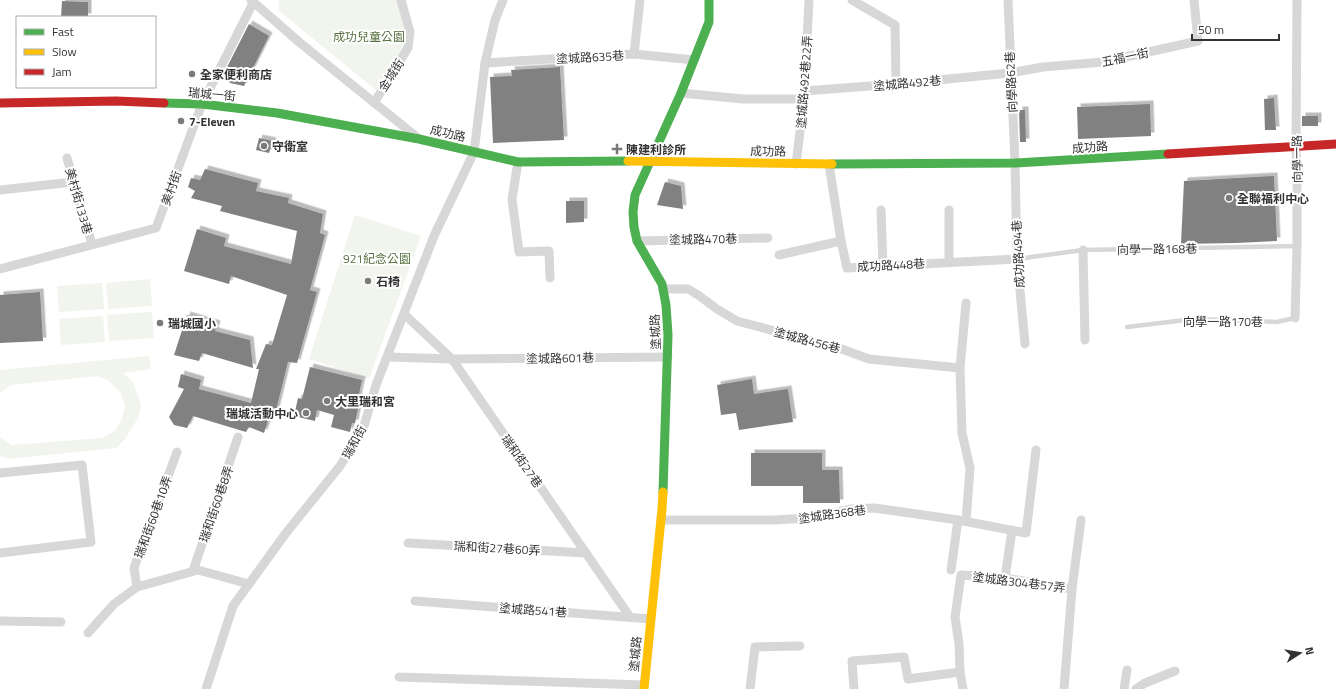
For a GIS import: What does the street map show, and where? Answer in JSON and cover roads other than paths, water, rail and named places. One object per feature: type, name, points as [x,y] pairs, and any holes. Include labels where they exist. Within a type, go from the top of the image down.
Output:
[{"type":"street","name":"金城街","points":[[374,103],[408,48],[410,32],[401,0]]},
{"type":"street","name":"瑞和街","points":[[206,689],[233,606],[286,533],[340,466],[364,426],[376,384],[388,357],[434,236],[474,152],[485,63],[495,20],[502,0]]},
{"type":"street","points":[[634,54],[640,0]]},
{"type":"street","name":"塗城路","points":[[399,677],[644,687],[661,520],[668,357],[667,319],[662,284],[637,241],[633,212],[635,195],[681,93],[709,22],[709,0]]},
{"type":"street","name":"塗城路492巷22弄","points":[[796,164],[804,95],[809,0]]},
{"type":"street","points":[[852,0],[895,25],[896,84]]},
{"type":"street","name":"向學路62巷","points":[[1008,0],[1015,163]]},
{"type":"street","name":"五福一街","points":[[1010,73],[1043,67],[1103,62],[1198,41],[1194,0]]},
{"type":"street","name":"向學一路","points":[[1295,318],[1297,246],[1297,0]]},
{"type":"street","name":"成功路","points":[[252,1],[299,42],[419,139],[518,162],[651,161],[796,164],[1015,163],[1336,144]]},
{"type":"street","name":"美村街","points":[[0,269],[156,228],[202,104],[252,1]]},
{"type":"street","name":"塗城路635巷","points":[[485,63],[634,54],[694,60]]},
{"type":"street","name":"塗城路492巷","points":[[681,93],[743,99],[804,95],[1010,73]]},
{"type":"street","name":"瑞城一街","points":[[0,103],[116,101],[202,104],[277,113],[419,139]]},
{"type":"street","name":"美村街133巷","points":[[67,158],[92,244]]},
{"type":"street","points":[[518,162],[512,198],[519,252],[549,251],[550,278]]},
{"type":"street","name":"成功路494巷","points":[[1015,163],[1017,259],[1025,344]]},
{"type":"street","name":"成功路448巷","points":[[829,164],[841,241],[848,268],[1017,259]]},
{"type":"street","points":[[0,190],[73,182]]},
{"type":"street","points":[[881,210],[883,265]]},
{"type":"street","points":[[949,210],[949,262]]},
{"type":"street","name":"塗城路470巷","points":[[637,241],[768,238]]},
{"type":"street","points":[[779,255],[841,241]]},
{"type":"street","points":[[1083,250],[1084,340]]},
{"type":"street","name":"塗城路456巷","points":[[663,289],[688,289],[737,321],[840,348],[869,359],[960,368]]},
{"type":"street","points":[[950,570],[962,520],[970,468],[962,433],[960,368],[966,303]]},
{"type":"street","name":"瑞和街27巷","points":[[404,314],[452,359],[630,617]]},
{"type":"street","name":"塗城路601巷","points":[[388,357],[452,359],[668,357]]},
{"type":"street","name":"瑞和街60巷8弄","points":[[193,571],[238,437]]},
{"type":"street","name":"塗城路368巷","points":[[661,520],[773,520],[810,518],[851,509],[875,508],[962,520],[1026,533],[1036,450]]},
{"type":"street","name":"瑞和街60巷10弄","points":[[137,587],[134,568],[177,452]]},
{"type":"street","points":[[0,473],[82,465],[91,542],[0,553]]},
{"type":"street","name":"塗城路304巷57弄","points":[[1064,689],[1072,589],[1081,520]]},
{"type":"street","points":[[1005,578],[1012,530]]},
{"type":"street","name":"瑞和街27巷60弄","points":[[408,543],[586,554]]},
{"type":"street","points":[[88,633],[114,604],[137,587],[198,570],[249,584]]},
{"type":"street","name":"塗城路304巷57弄","points":[[963,689],[955,617],[961,575],[1005,578],[1072,589]]},
{"type":"street","name":"塗城路541巷","points":[[415,601],[630,617],[650,620]]},
{"type":"street","points":[[0,621],[61,622]]},
{"type":"street","points":[[750,689],[755,647],[800,646]]},
{"type":"street","points":[[854,689],[852,661],[904,657],[908,679],[960,672]]},
{"type":"street","points":[[1124,689],[1127,670]]},
{"type":"street","points":[[1136,689],[1145,682],[1175,671]]},
{"type":"lane","name":"向學一路168巷","points":[[1017,259],[1083,250],[1297,246]]},
{"type":"lane","name":"向學一路170巷","points":[[1127,327],[1194,319],[1277,322],[1295,318]]},
{"type":"place","name":"全家便利商店","points":[[192,74]]},
{"type":"place","name":"7-Eleven","points":[[181,121]]},
{"type":"place","name":"守衛室","points":[[264,146]]},
{"type":"place","name":"陳建利診所","points":[[617,149]]},
{"type":"place","name":"全聯福利中心","points":[[1229,198]]},
{"type":"place","name":"石椅","points":[[368,281]]},
{"type":"place","name":"瑞城國小","points":[[160,323]]},
{"type":"place","name":"大里瑞和宮","points":[[327,401]]},
{"type":"place","name":"瑞城活動中心","points":[[306,413]]},
{"type":"park label","name":"成功兒童公園","points":[[369,36]]},
{"type":"park label","name":"921紀念公園","points":[[377,258]]}]
